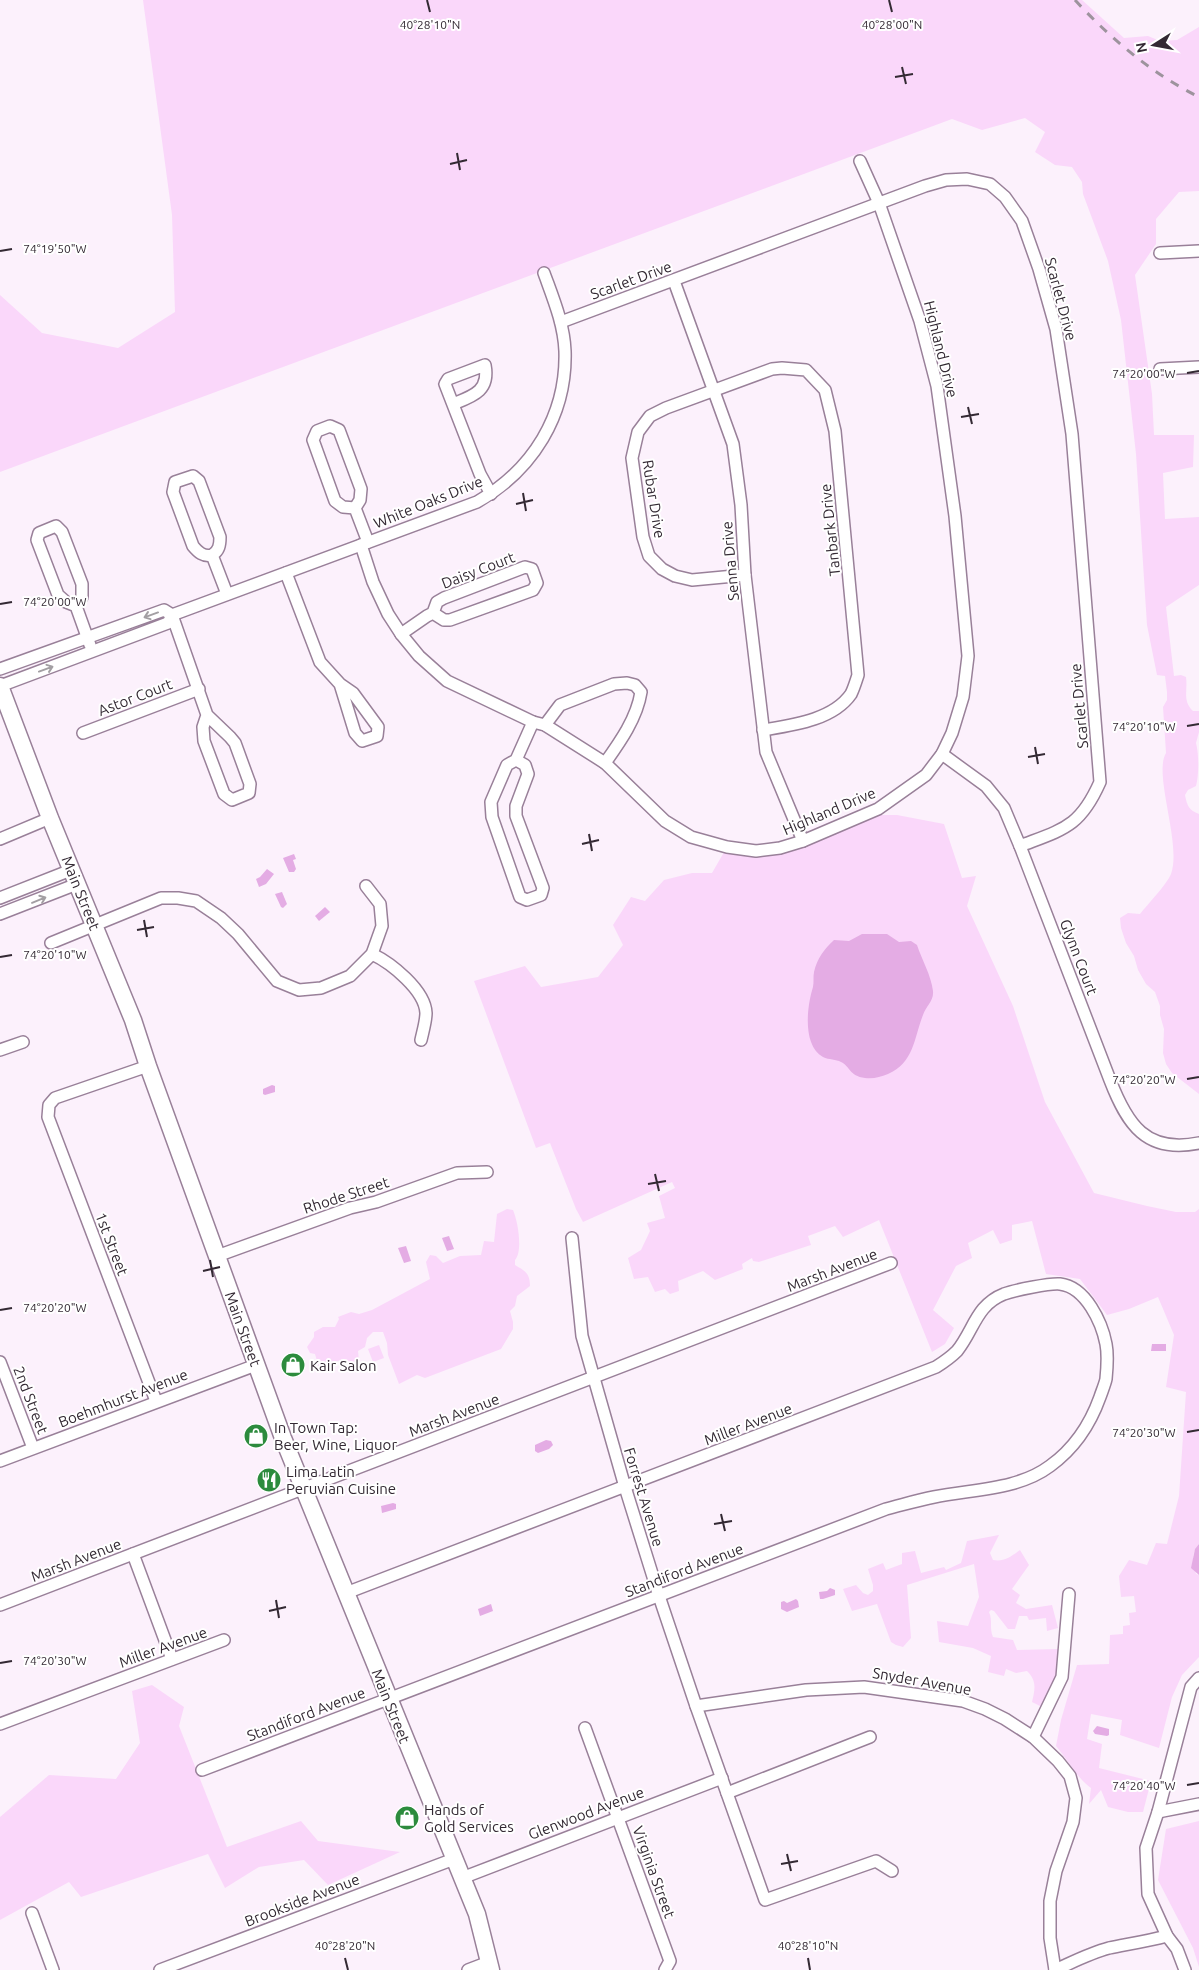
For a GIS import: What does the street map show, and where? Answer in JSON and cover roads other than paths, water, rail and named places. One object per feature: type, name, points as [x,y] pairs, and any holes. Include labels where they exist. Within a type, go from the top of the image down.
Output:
[{"type":"main road","name":"Main Street","points":[[0,686],[50,818],[133,1020],[256,1365],[303,1489],[477,1914],[490,1966]]},
{"type":"street","name":"Highland Drive","points":[[355,508],[373,582],[388,614],[419,656],[447,681],[533,722],[545,725],[605,763],[665,821],[691,837],[726,847],[756,851],[780,848],[803,841],[878,809],[926,775],[942,754],[952,733],[964,697],[968,656],[955,516],[937,386],[920,321],[879,202],[860,162]]},
{"type":"street","name":"Scarlet Drive","points":[[561,322],[674,281],[879,202],[946,180],[967,179],[990,184],[1005,197],[1022,221],[1039,269],[1056,329],[1072,434],[1100,782],[1093,799],[1082,814],[1064,829],[1020,846]]},
{"type":"street","points":[[1160,253],[1199,251]]},
{"type":"street","name":"White Oaks Drive","points":[[0,686],[168,623],[172,615],[478,502],[491,494],[525,465],[548,431],[562,387],[565,350],[561,322],[544,273]]},
{"type":"street","name":"Senna Drive","points":[[674,281],[733,444],[766,752],[803,841]]},
{"type":"street","points":[[1160,369],[1199,367]]},
{"type":"street","name":"Tanbark Drive","points":[[713,390],[772,369],[806,370],[825,390],[835,431],[858,676],[852,692],[841,705],[819,717],[793,725],[763,730]]},
{"type":"street","name":"Rubar Drive","points":[[713,390],[650,416],[638,432],[632,458],[643,537],[649,556],[662,568],[675,576],[692,580],[746,575]]},
{"type":"street","points":[[453,404],[480,474],[491,494]]},
{"type":"street","points":[[330,426],[339,430],[360,489],[360,500],[355,508],[343,507],[335,501],[313,440],[317,431],[330,426]]},
{"type":"street","points":[[192,476],[199,481],[220,537],[220,545],[212,555],[207,556],[193,546],[173,492],[174,482],[192,476]]},
{"type":"street","points":[[76,606],[82,597],[82,584],[62,532],[56,526],[39,533],[37,540],[58,595],[66,602],[76,606],[93,651]]},
{"type":"street","points":[[212,555],[227,594]]},
{"type":"street","name":"Daisy Court","points":[[401,634],[427,616],[433,614],[444,620],[450,620],[533,590],[537,584],[532,569],[526,567],[444,598],[437,602],[433,614]]},
{"type":"street","points":[[286,573],[320,662],[340,684],[353,694],[378,727],[377,736],[362,741],[355,733],[340,684]]},
{"type":"street","name":"White Oaks Drive","points":[[0,669],[164,610],[172,615]]},
{"type":"street","points":[[172,615],[207,715],[235,743],[250,784],[250,793],[232,800],[224,794],[204,741],[203,727],[207,715]]},
{"type":"street","points":[[545,725],[560,705],[572,699],[621,682],[635,685],[641,692],[639,702],[621,740],[605,763]]},
{"type":"street","name":"Astor Court","points":[[83,732],[199,689]]},
{"type":"street","points":[[516,760],[525,765],[528,774],[516,806],[516,816],[543,888],[541,895],[528,900],[520,897],[492,817],[491,802],[507,765],[516,760],[533,722]]},
{"type":"street","name":"Glynn Court","points":[[942,754],[986,786],[1004,808],[1110,1080],[1126,1115],[1143,1134],[1159,1141],[1176,1145],[1199,1143]]},
{"type":"street","points":[[0,839],[50,818]]},
{"type":"street","points":[[0,898],[74,877]]},
{"type":"street","points":[[0,914],[74,877]]},
{"type":"street","points":[[51,943],[161,898],[196,901],[221,918],[238,934],[277,981],[299,990],[320,988],[350,976],[372,954],[382,926],[380,904],[366,886]]},
{"type":"street","points":[[372,954],[388,962],[420,994],[426,1012],[421,1040]]},
{"type":"street","points":[[0,1048],[23,1042]]},
{"type":"street","name":"1st Street","points":[[148,1066],[55,1098],[49,1105],[48,1117],[156,1401]]},
{"type":"street","name":"Rhode Street","points":[[217,1256],[341,1211],[376,1202],[457,1172],[487,1172]]},
{"type":"street","name":"Forrest Avenue","points":[[572,1238],[582,1336],[625,1487],[696,1706],[765,1900],[876,1861],[892,1871]]},
{"type":"street","name":"Marsh Avenue","points":[[0,1605],[891,1263]]},
{"type":"street","name":"Miller Avenue","points":[[346,1593],[936,1367],[958,1350],[985,1305],[1004,1294],[1033,1287],[1061,1284],[1071,1288],[1082,1294],[1094,1312],[1106,1345]]},
{"type":"street","name":"Standiford Avenue","points":[[202,1770],[886,1509],[933,1497],[1017,1482],[1034,1476],[1050,1467],[1077,1442],[1093,1417],[1106,1379],[1106,1345]]},
{"type":"street","name":"2nd Street","points":[[0,1362],[33,1448]]},
{"type":"street","name":"Boehmhurst Avenue","points":[[0,1460],[256,1365]]},
{"type":"street","points":[[133,1554],[172,1659]]},
{"type":"street","points":[[1033,1737],[1062,1677],[1069,1594]]},
{"type":"street","name":"Miller Avenue","points":[[0,1724],[224,1640]]},
{"type":"street","points":[[1185,1970],[1177,1949],[1167,1936],[1148,1894],[1146,1848],[1158,1812],[1191,1686],[1199,1678]]},
{"type":"street","name":"Snyder Avenue","points":[[696,1706],[806,1690],[864,1686],[963,1701],[1005,1719],[1033,1737],[1058,1761],[1070,1776],[1076,1798],[1073,1822],[1056,1872],[1050,1901],[1050,1938],[1055,1970]]},
{"type":"street","name":"Virginia Street","points":[[585,1728],[670,1961],[665,1970]]},
{"type":"street","points":[[727,1793],[870,1737]]},
{"type":"street","name":"Glenwood Avenue","points":[[462,1878],[722,1778]]},
{"type":"street","points":[[1158,1812],[1199,1804]]},
{"type":"street","name":"Brookside Avenue","points":[[160,1970],[454,1859]]},
{"type":"street","points":[[32,1913],[53,1970]]},
{"type":"street","points":[[1055,1970],[1081,1957],[1167,1936]]},
{"type":"street","points":[[468,1970],[490,1966]]},
{"type":"railway","points":[[1075,0],[1117,42],[1132,54],[1181,88],[1199,97]]},
{"type":"place","name":"Kair Salon","points":[[293,1365]]},
{"type":"place","name":"In Town Tap: Beer, Wine, Liquor","points":[[256,1436]]},
{"type":"place","name":"Lima Latin Peruvian Cuisine","points":[[269,1480]]},
{"type":"place","name":"Hands of Gold Services","points":[[407,1818]]}]
